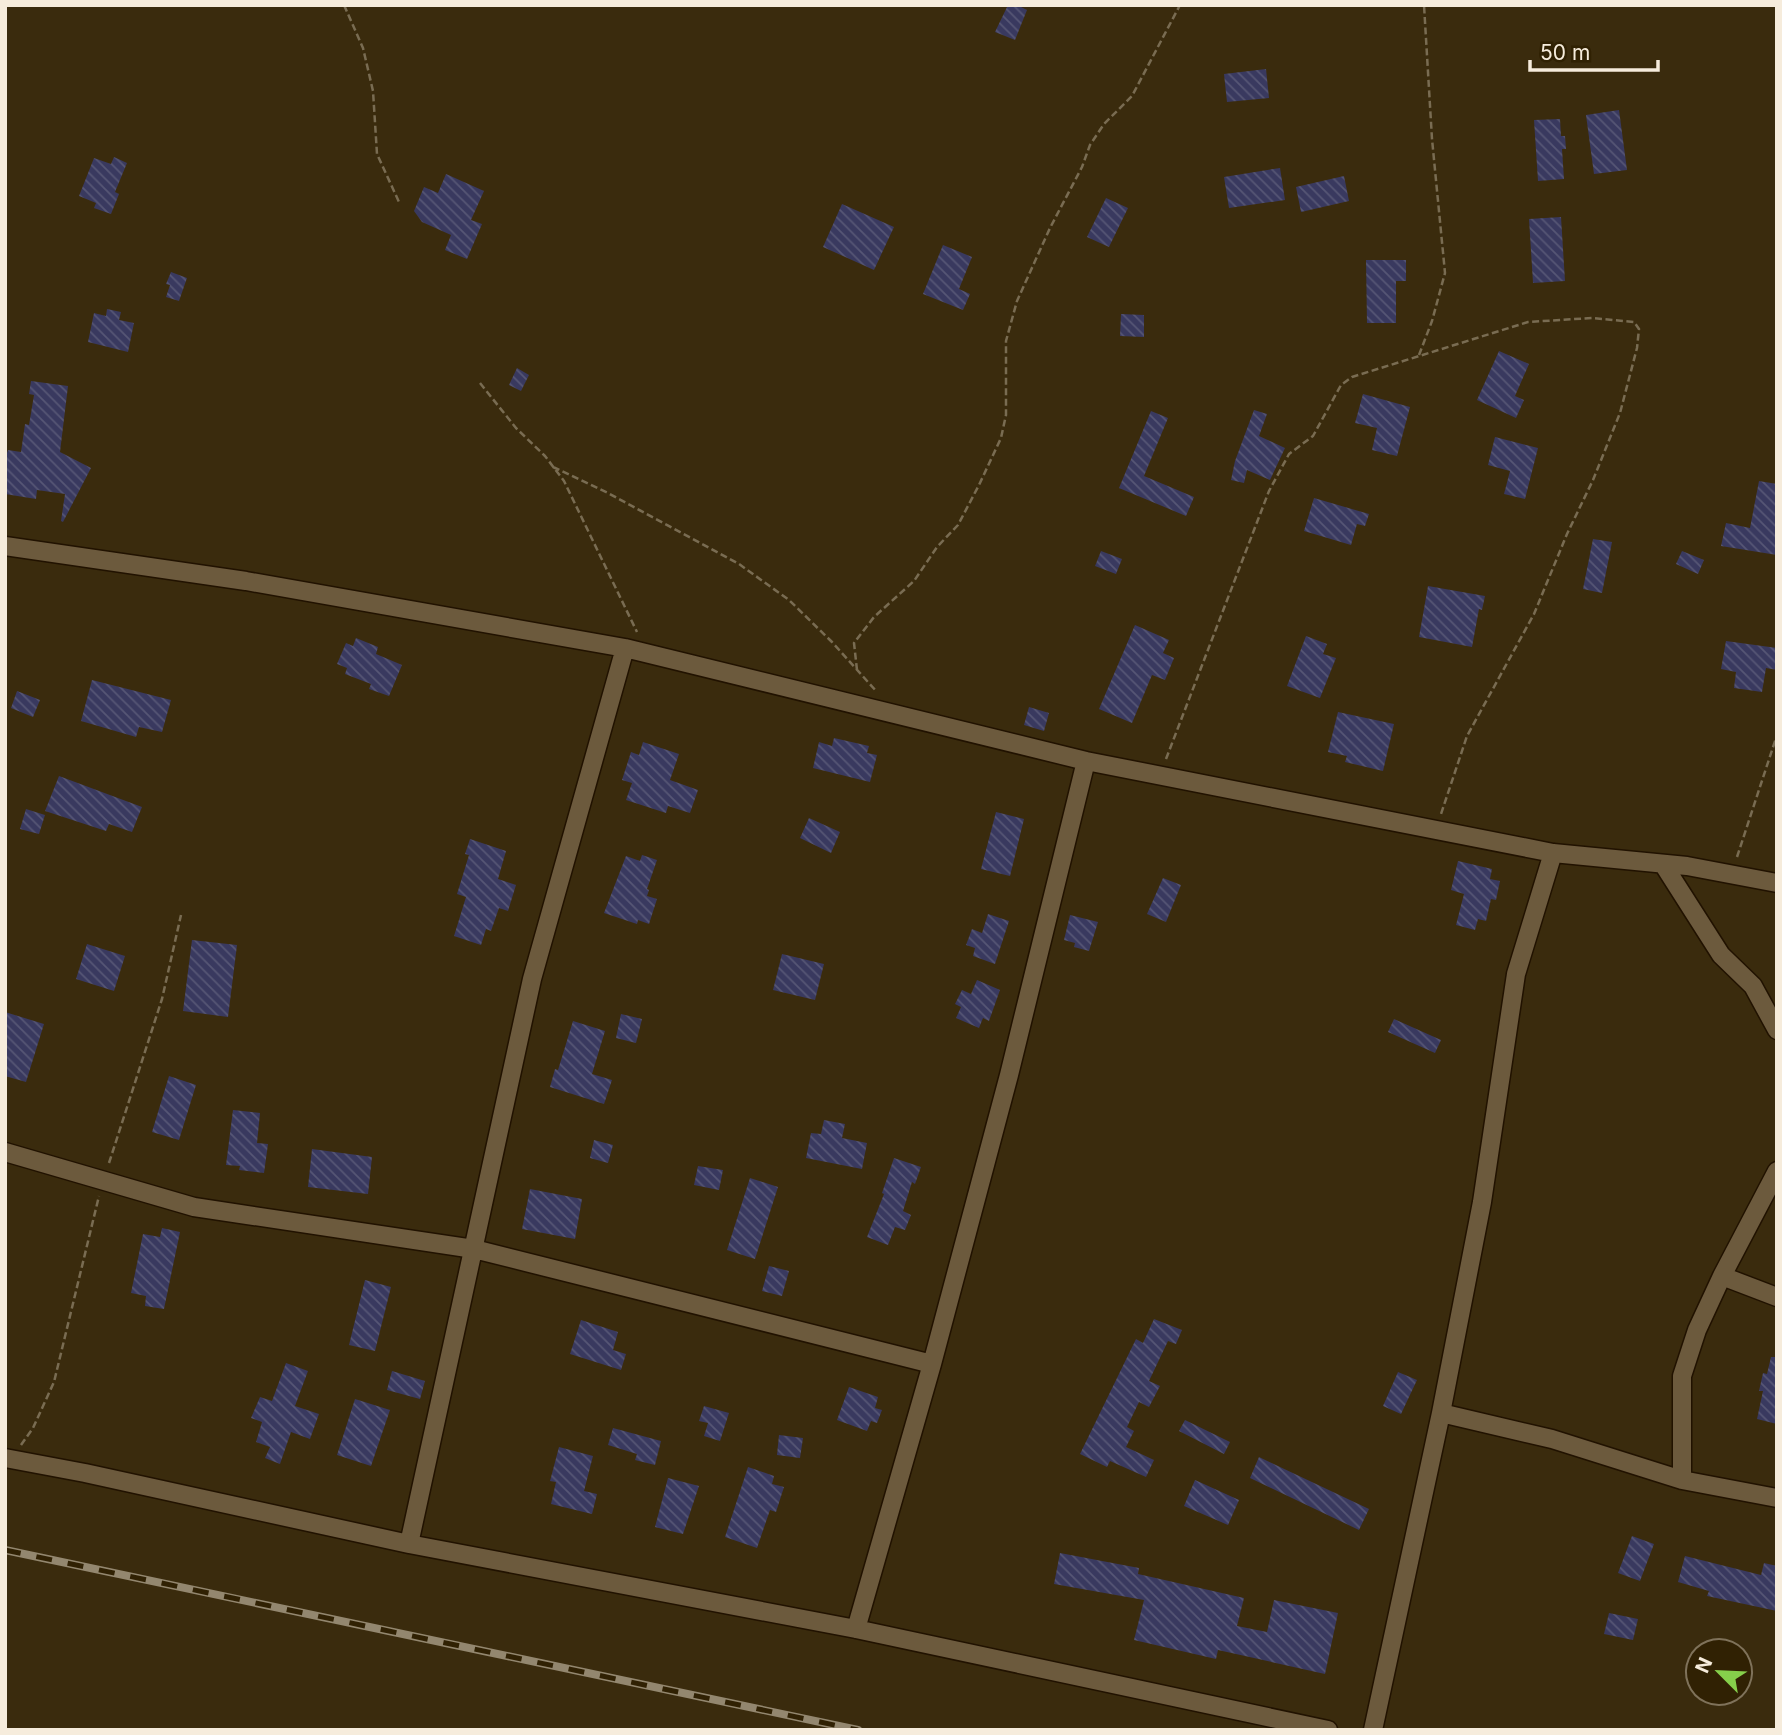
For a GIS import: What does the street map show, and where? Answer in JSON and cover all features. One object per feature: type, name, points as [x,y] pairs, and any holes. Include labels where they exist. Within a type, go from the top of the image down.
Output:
[{"type":"street","points":[[5,546],[246,581],[625,648],[1086,761],[1553,853],[1663,863],[1777,883]]},
{"type":"street","points":[[409,1544],[532,979],[625,648]]},
{"type":"street","points":[[856,1629],[932,1364],[1009,1075],[1086,761]]},
{"type":"street","points":[[1373,1730],[1441,1413],[1482,1202],[1516,974],[1553,853]]},
{"type":"street","points":[[1663,863],[1721,955],[1753,986],[1777,1030]]},
{"type":"street","points":[[5,1152],[194,1207],[474,1249],[932,1364]]},
{"type":"street","points":[[1682,1480],[1682,1376],[1697,1330],[1722,1276],[1777,1171]]},
{"type":"street","points":[[1722,1276],[1777,1297]]},
{"type":"street","points":[[1441,1413],[1552,1439],[1682,1480],[1777,1498]]},
{"type":"street","points":[[5,1458],[409,1544],[856,1629],[1328,1730]]},
{"type":"path","points":[[344,5],[363,48],[371,80],[377,154],[399,202]]},
{"type":"path","points":[[553,467],[608,493],[739,564],[789,600],[858,670],[854,643],[874,617],[914,581],[937,547],[958,525],[979,485],[1001,438],[1006,415],[1006,341],[1017,301],[1090,145],[1104,124],[1132,96],[1180,5]]},
{"type":"path","points":[[1419,355],[1432,321],[1445,273],[1432,139],[1424,5]]},
{"type":"path","points":[[1160,776],[1264,503],[1289,454],[1313,436],[1341,385],[1352,377],[1528,322],[1614,318],[1634,322],[1639,329],[1637,348],[1620,413],[1534,614],[1467,736],[1435,830]]},
{"type":"path","points":[[480,383],[564,481],[633,625],[652,655]]},
{"type":"path","points":[[1731,873],[1777,735]]},
{"type":"building","points":[[1008,5],[1017,5],[1027,10],[1015,40],[995,32]]},
{"type":"building","points":[[1266,69],[1269,98],[1227,102],[1224,74]]},
{"type":"building","points":[[1619,110],[1627,170],[1594,174],[1586,115]]},
{"type":"building","points":[[1560,119],[1561,136],[1565,136],[1566,149],[1562,149],[1564,179],[1538,181],[1534,120]]},
{"type":"building","points":[[114,157],[127,163],[115,192],[119,194],[111,214],[94,208],[96,203],[79,196],[94,158],[111,164]]},
{"type":"building","points":[[1280,168],[1285,200],[1229,208],[1224,177]]},
{"type":"building","points":[[446,174],[484,191],[471,220],[482,224],[467,259],[445,250],[451,235],[422,222],[414,211],[424,187],[438,193]]},
{"type":"building","points":[[1344,176],[1349,201],[1301,212],[1296,187]]},
{"type":"building","points":[[1106,198],[1128,208],[1109,247],[1087,237]]},
{"type":"building","points":[[842,204],[894,227],[874,270],[823,247]]},
{"type":"building","points":[[1561,217],[1565,281],[1533,283],[1529,219]]},
{"type":"building","points":[[943,245],[972,257],[959,289],[970,294],[963,310],[923,294]]},
{"type":"building","points":[[1366,260],[1406,260],[1406,281],[1396,281],[1396,323],[1367,323]]},
{"type":"building","points":[[171,272],[187,278],[179,301],[166,297],[170,285],[166,284]]},
{"type":"building","points":[[107,309],[121,312],[119,320],[134,323],[128,352],[88,342],[94,313],[106,316]]},
{"type":"building","points":[[1121,314],[1144,315],[1144,337],[1120,336]]},
{"type":"building","points":[[1499,351],[1529,364],[1515,396],[1524,400],[1516,418],[1477,400]]},
{"type":"building","points":[[517,368],[529,375],[521,391],[509,385]]},
{"type":"building","points":[[31,381],[68,386],[60,452],[91,468],[63,522],[65,494],[37,490],[36,499],[5,494],[5,459],[8,450],[21,452],[25,424],[29,425],[34,395],[29,394]]},
{"type":"building","points":[[1363,394],[1410,407],[1397,456],[1372,450],[1377,428],[1355,423]]},
{"type":"building","points":[[1254,410],[1267,414],[1259,436],[1285,448],[1270,480],[1247,470],[1244,483],[1231,480],[1235,461]]},
{"type":"building","points":[[1151,411],[1168,418],[1144,476],[1194,497],[1186,516],[1119,488]]},
{"type":"building","points":[[1495,437],[1538,448],[1525,499],[1504,494],[1510,471],[1488,465]]},
{"type":"building","points":[[1759,481],[1777,484],[1777,555],[1721,546],[1726,523],[1750,528]]},
{"type":"building","points":[[1314,498],[1369,514],[1365,526],[1357,524],[1351,545],[1304,531]]},
{"type":"building","points":[[1593,539],[1612,542],[1602,593],[1583,589]]},
{"type":"building","points":[[1101,551],[1122,559],[1116,574],[1095,566]]},
{"type":"building","points":[[1682,551],[1704,560],[1698,574],[1676,564]]},
{"type":"building","points":[[1428,586],[1485,596],[1482,610],[1479,609],[1472,647],[1419,637]]},
{"type":"building","points":[[1135,625],[1169,640],[1163,653],[1174,658],[1165,680],[1152,675],[1132,723],[1099,709]]},
{"type":"building","points":[[1306,636],[1327,644],[1323,654],[1336,658],[1320,698],[1287,686]]},
{"type":"building","points":[[356,638],[378,647],[376,654],[402,665],[389,696],[369,689],[371,684],[345,674],[347,668],[337,664],[346,643],[353,646]]},
{"type":"building","points":[[1726,641],[1777,648],[1777,670],[1766,668],[1762,692],[1734,688],[1736,672],[1721,669]]},
{"type":"building","points":[[92,680],[171,700],[162,732],[139,727],[136,737],[81,721]]},
{"type":"building","points":[[17,691],[40,700],[33,717],[11,708]]},
{"type":"building","points":[[1029,707],[1049,713],[1044,731],[1024,725]]},
{"type":"building","points":[[1338,712],[1394,724],[1383,771],[1345,762],[1347,756],[1328,752]]},
{"type":"building","points":[[834,738],[869,746],[867,753],[877,755],[870,782],[813,768],[819,742],[832,746]]},
{"type":"building","points":[[643,742],[679,754],[670,780],[698,790],[690,813],[668,806],[666,813],[626,800],[632,783],[622,780],[631,752],[639,755]]},
{"type":"building","points":[[59,776],[142,807],[132,832],[109,824],[106,831],[45,811]]},
{"type":"building","points":[[26,809],[45,815],[39,834],[20,829]]},
{"type":"building","points":[[996,812],[1024,819],[1010,876],[981,869]]},
{"type":"building","points":[[809,818],[840,832],[831,853],[800,838]]},
{"type":"building","points":[[470,839],[506,851],[498,879],[516,885],[508,911],[499,908],[491,931],[486,929],[481,945],[454,936],[466,897],[457,894],[469,855],[465,854]]},
{"type":"building","points":[[642,855],[657,860],[647,889],[647,896],[657,899],[649,924],[638,920],[637,924],[604,913],[626,856],[640,861]]},
{"type":"building","points":[[1458,861],[1492,869],[1490,879],[1500,881],[1496,900],[1491,899],[1486,921],[1478,919],[1475,930],[1456,925],[1464,894],[1451,890]]},
{"type":"building","points":[[1163,878],[1181,885],[1166,922],[1147,914]]},
{"type":"building","points":[[988,914],[1009,921],[995,964],[973,956],[975,948],[966,945],[972,929],[982,933]]},
{"type":"building","points":[[1070,915],[1098,922],[1089,951],[1074,947],[1075,943],[1064,940]]},
{"type":"building","points":[[192,940],[237,945],[228,1017],[183,1011]]},
{"type":"building","points":[[87,944],[125,956],[114,991],[76,979]]},
{"type":"building","points":[[782,954],[824,964],[815,1000],[773,990]]},
{"type":"building","points":[[977,980],[1000,990],[989,1021],[983,1018],[979,1028],[956,1018],[961,1007],[955,1004],[962,990],[971,994]]},
{"type":"building","points":[[5,1012],[44,1024],[26,1082],[5,1076]]},
{"type":"building","points":[[621,1014],[642,1019],[636,1043],[616,1038]]},
{"type":"building","points":[[1394,1019],[1441,1040],[1435,1053],[1388,1032]]},
{"type":"building","points":[[573,1021],[605,1031],[592,1074],[612,1080],[604,1104],[550,1087]]},
{"type":"building","points":[[169,1076],[196,1085],[179,1140],[152,1132]]},
{"type":"building","points":[[233,1110],[260,1113],[257,1143],[268,1144],[264,1173],[239,1170],[240,1166],[226,1165]]},
{"type":"building","points":[[824,1120],[845,1124],[842,1138],[867,1143],[862,1169],[806,1158],[811,1133],[821,1134]]},
{"type":"building","points":[[594,1140],[613,1145],[608,1163],[590,1158]]},
{"type":"building","points":[[312,1149],[372,1157],[368,1194],[308,1187]]},
{"type":"building","points":[[894,1158],[921,1167],[915,1184],[912,1182],[903,1211],[911,1215],[905,1230],[895,1227],[888,1245],[867,1237],[884,1194],[882,1193]]},
{"type":"building","points":[[698,1166],[723,1170],[719,1190],[694,1185]]},
{"type":"building","points":[[750,1178],[778,1187],[755,1259],[727,1250]]},
{"type":"building","points":[[530,1189],[582,1199],[575,1239],[522,1229]]},
{"type":"building","points":[[162,1228],[180,1232],[164,1309],[145,1306],[146,1296],[131,1293],[143,1234],[160,1237]]},
{"type":"building","points":[[769,1266],[789,1271],[782,1296],[762,1291]]},
{"type":"building","points":[[365,1280],[391,1287],[375,1351],[349,1345]]},
{"type":"building","points":[[1154,1319],[1182,1330],[1176,1344],[1168,1341],[1149,1381],[1160,1386],[1149,1407],[1139,1402],[1127,1427],[1134,1431],[1126,1447],[1154,1460],[1146,1477],[1110,1461],[1107,1467],[1080,1454],[1136,1339],[1143,1343]]},
{"type":"building","points":[[581,1320],[618,1332],[613,1350],[626,1354],[621,1370],[570,1354]]},
{"type":"building","points":[[1771,1357],[1777,1357],[1777,1424],[1757,1419],[1763,1391],[1759,1391],[1763,1373],[1767,1374]]},
{"type":"building","points":[[286,1363],[308,1371],[295,1406],[319,1414],[310,1439],[291,1432],[280,1464],[265,1458],[270,1447],[256,1442],[262,1422],[251,1418],[260,1397],[272,1401]]},
{"type":"building","points":[[392,1371],[425,1381],[420,1399],[387,1390]]},
{"type":"building","points":[[1398,1372],[1417,1380],[1401,1414],[1383,1406]]},
{"type":"building","points":[[849,1387],[878,1397],[875,1408],[882,1410],[877,1423],[871,1421],[867,1431],[837,1420]]},
{"type":"building","points":[[355,1399],[390,1410],[371,1466],[337,1455]]},
{"type":"building","points":[[704,1406],[729,1413],[720,1441],[704,1436],[708,1423],[699,1421]]},
{"type":"building","points":[[1185,1420],[1230,1442],[1224,1454],[1179,1431]]},
{"type":"building","points":[[613,1428],[661,1441],[655,1465],[635,1460],[637,1454],[608,1445]]},
{"type":"building","points":[[779,1435],[803,1438],[800,1458],[777,1455]]},
{"type":"building","points":[[559,1447],[593,1456],[584,1491],[597,1494],[592,1514],[551,1504],[556,1482],[550,1481]]},
{"type":"building","points":[[1259,1457],[1369,1509],[1359,1530],[1250,1478]]},
{"type":"building","points":[[748,1467],[774,1476],[772,1484],[784,1487],[776,1512],[770,1510],[757,1548],[725,1537]]},
{"type":"building","points":[[668,1478],[699,1486],[683,1534],[655,1527]]},
{"type":"building","points":[[1195,1480],[1239,1500],[1228,1525],[1184,1506]]},
{"type":"building","points":[[1632,1536],[1654,1544],[1640,1581],[1618,1573]]},
{"type":"building","points":[[1060,1553],[1139,1568],[1138,1574],[1244,1598],[1237,1626],[1267,1632],[1274,1600],[1338,1613],[1325,1674],[1218,1650],[1216,1659],[1134,1640],[1144,1600],[1054,1584]]},
{"type":"building","points":[[1685,1556],[1761,1575],[1764,1563],[1777,1566],[1777,1611],[1707,1596],[1709,1591],[1678,1582]]},
{"type":"building","points":[[1609,1613],[1638,1619],[1633,1640],[1604,1634]]},
{"type":"railway","points":[[5,1550],[858,1730]]}]
